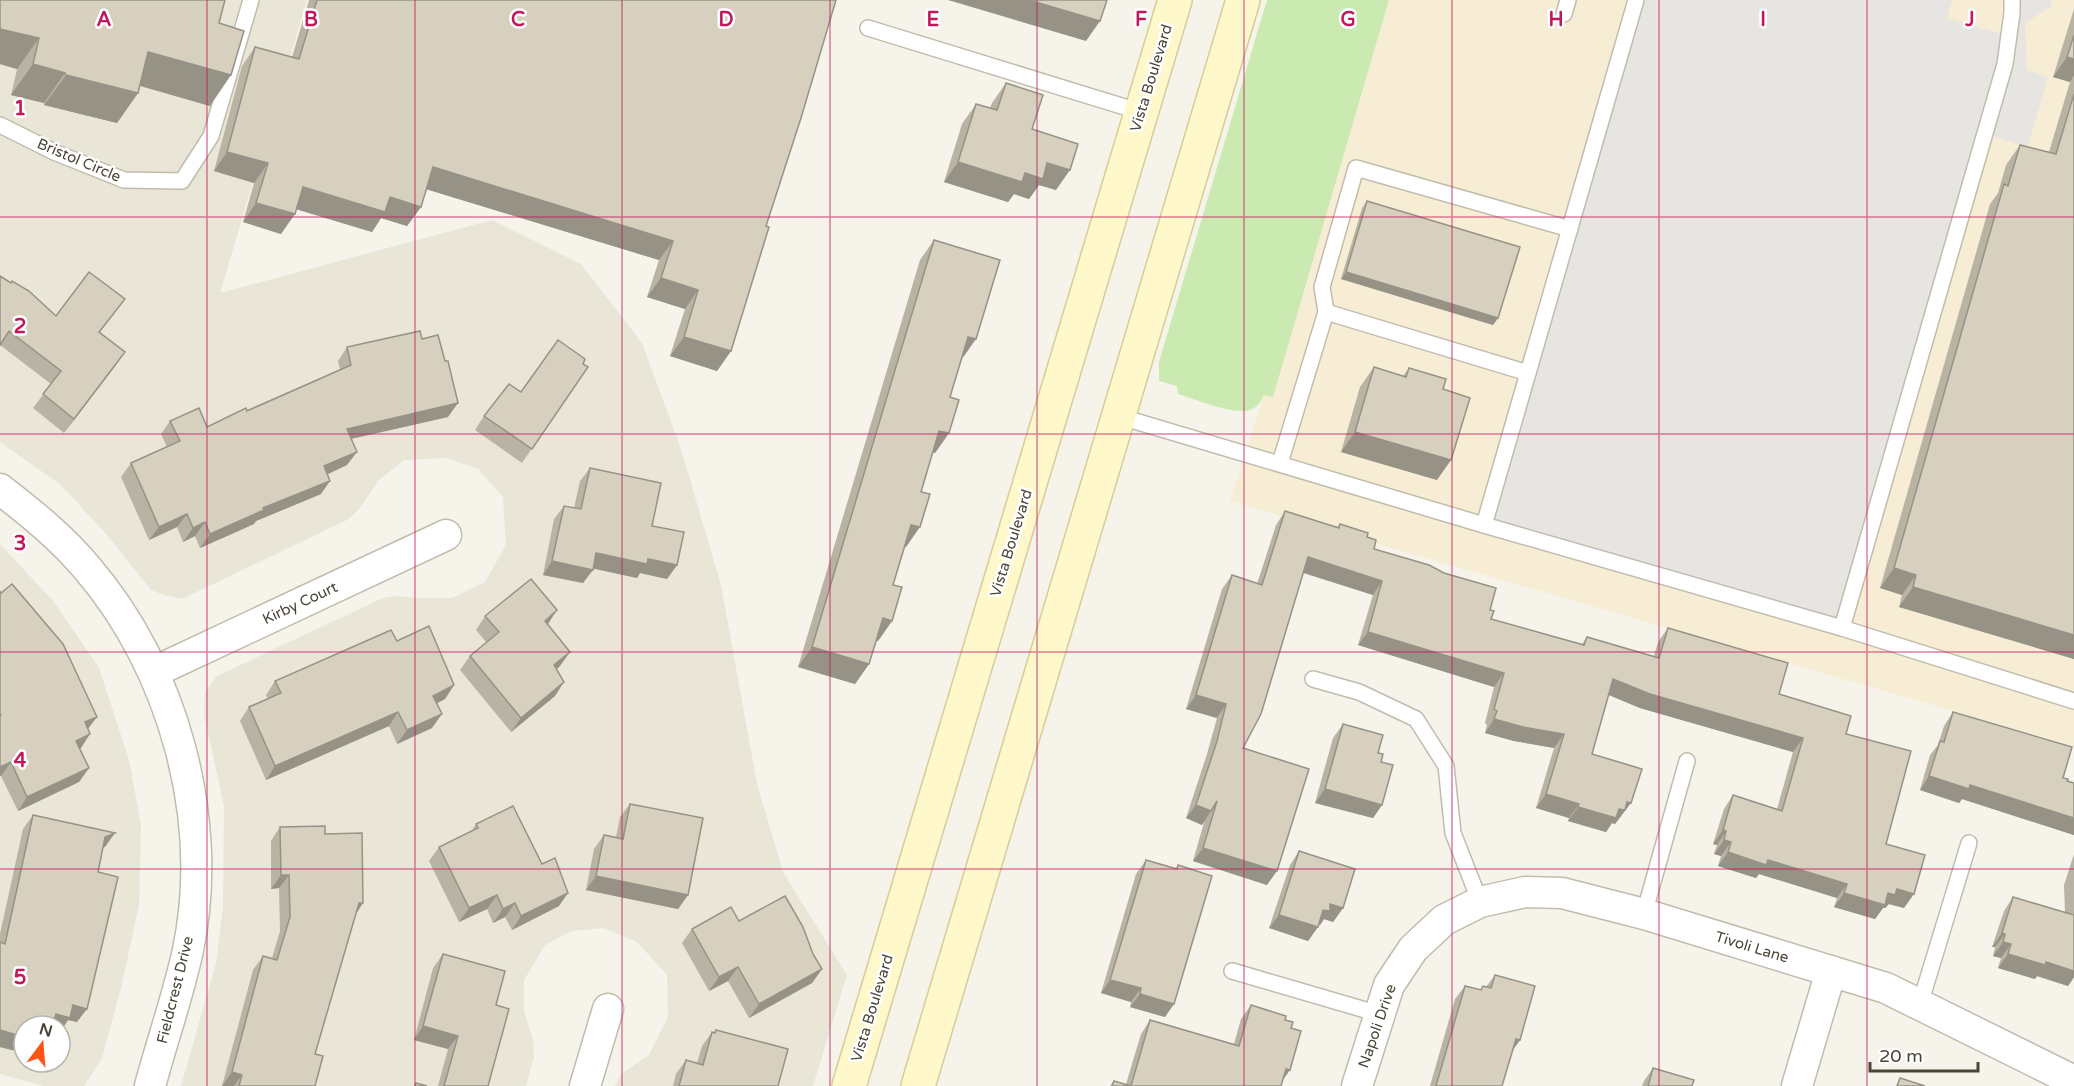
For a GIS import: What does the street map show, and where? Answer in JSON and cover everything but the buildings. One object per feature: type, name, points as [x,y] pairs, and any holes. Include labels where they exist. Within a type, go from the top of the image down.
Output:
[{"type":"main road","name":"Vista Boulevard","points":[[849,1086],[1174,0]]},
{"type":"main road","points":[[918,1086],[1242,0]]},
{"type":"street","name":"Fieldcrest Drive","points":[[0,489],[44,524],[88,568],[124,617],[163,692],[183,755],[195,826],[195,887],[188,950],[150,1086]]},
{"type":"street","name":"Kirby Court","points":[[154,672],[446,535]]},
{"type":"street","name":"Tivoli Lane","points":[[1422,940],[1444,920],[1480,902],[1525,892],[1562,893],[1644,914],[1886,988],[2074,1081]]},
{"type":"street","name":"Napoli Drive","points":[[1357,1086],[1389,985],[1413,949],[1422,940]]},
{"type":"street","points":[[1797,1086],[1831,971]]},
{"type":"street","points":[[585,1086],[608,1009]]},
{"type":"lane","name":"Bristol Circle","points":[[0,125],[54,152],[124,180],[182,181],[211,136],[251,0]]},
{"type":"lane","points":[[1484,525],[1636,0]]},
{"type":"lane","points":[[1842,628],[2006,64],[2012,0]]},
{"type":"lane","points":[[868,28],[1141,112]]},
{"type":"lane","points":[[1280,463],[1326,312],[1322,287],[1356,168],[1570,229]]},
{"type":"lane","points":[[1326,312],[1528,373]]},
{"type":"lane","points":[[1118,416],[1842,628],[2074,701]]},
{"type":"lane","points":[[1313,679],[1359,692],[1416,719],[1446,766],[1453,833],[1480,902]]},
{"type":"lane","points":[[1644,914],[1687,761]]},
{"type":"lane","points":[[1920,1004],[1969,843]]},
{"type":"lane","points":[[1232,971],[1378,1014]]},
{"type":"shaded area","points":[[0,0],[307,0],[220,293],[492,220],[581,264],[642,343],[681,449],[721,585],[757,784],[783,872],[847,975],[813,1086],[615,1086],[621,1074],[649,1055],[668,1017],[667,975],[637,942],[604,928],[572,931],[545,945],[524,980],[524,1011],[533,1040],[534,1057],[526,1086],[181,1086],[216,963],[223,907],[224,806],[204,715],[205,692],[217,676],[383,598],[394,596],[452,598],[485,582],[506,545],[503,497],[478,469],[447,458],[404,460],[379,480],[359,509],[349,519],[182,599],[151,590],[107,535],[61,485],[0,442]]},
{"type":"shaded area","points":[[1389,0],[2074,0],[2074,746],[1230,501],[1264,395],[1273,397]]},
{"type":"shaded area","points":[[1636,0],[1952,0],[1947,18],[2009,36],[2012,0],[2051,0],[2052,6],[2025,23],[2027,70],[2048,77],[2028,147],[1985,134],[1842,628],[1484,525]]},
{"type":"shaded area","points":[[0,544],[54,602],[99,668],[129,760],[141,825],[139,904],[122,984],[102,1058],[84,1086],[43,1086],[0,1074]]},
{"type":"green space","points":[[1267,0],[1389,0],[1273,397],[1264,395],[1254,408],[1236,411],[1178,394],[1177,386],[1159,381],[1159,362]]}]
